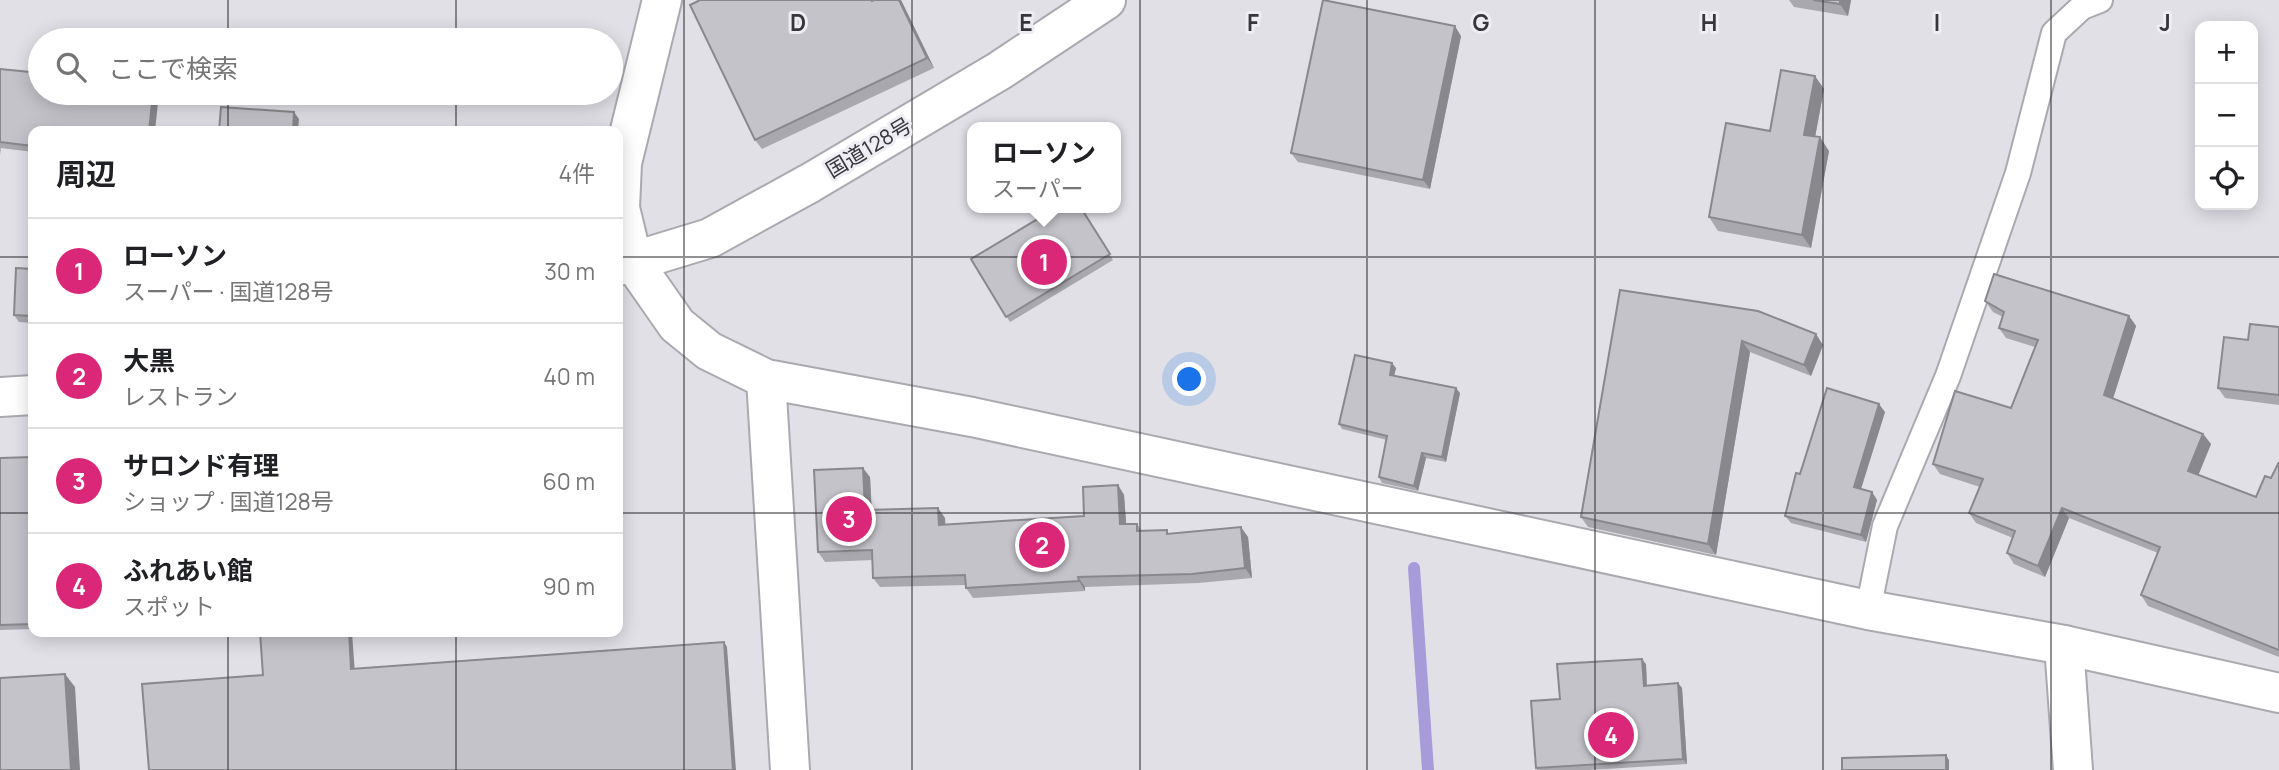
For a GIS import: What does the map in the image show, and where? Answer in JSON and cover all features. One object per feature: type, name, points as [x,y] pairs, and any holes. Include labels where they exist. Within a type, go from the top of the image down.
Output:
[{"type":"main road","points":[[623,159],[662,0]]},
{"type":"main road","name":"国道128号","points":[[625,264],[710,238],[810,183],[999,71],[1106,0]]},
{"type":"main road","points":[[623,242],[625,264],[677,325],[709,352],[766,379],[972,417],[1868,610],[2064,646],[2279,693]]},
{"type":"main road","points":[[766,379],[790,770]]},
{"type":"main road","points":[[0,397],[28,395]]},
{"type":"main road","points":[[2064,646],[2073,770]]},
{"type":"lane","points":[[1868,610],[1885,526],[1948,376],[2005,211],[2018,173],[2054,33],[2082,7],[2100,0]]},
{"type":"building","points":[[700,0],[899,0],[927,58],[755,140],[690,5]]},
{"type":"building","points":[[1323,0],[1455,26],[1423,180],[1291,153]]},
{"type":"building","points":[[1813,0],[1840,0],[1840,4]]},
{"type":"building","points":[[0,69],[28,72],[28,105],[152,105],[150,126],[28,126],[28,145],[0,142]]},
{"type":"building","points":[[1781,70],[1815,76],[1804,135],[1820,137],[1802,235],[1709,217],[1726,123],[1770,131]]},
{"type":"building","points":[[221,107],[294,112],[293,126],[219,126]]},
{"type":"building","points":[[1048,213],[1084,213],[1110,254],[1006,317],[971,259]]},
{"type":"building","points":[[16,268],[28,269],[28,316],[14,315]]},
{"type":"building","points":[[1994,274],[2129,316],[2104,395],[2203,434],[2188,471],[2256,497],[2265,476],[2271,478],[2279,462],[2279,650],[2141,595],[2160,547],[2062,508],[2038,566],[2007,553],[2015,531],[1969,513],[1983,479],[1933,464],[1955,391],[2011,408],[2038,340],[1999,328],[2004,312],[1985,301]]},
{"type":"building","points":[[1620,290],[1758,311],[1816,334],[1804,365],[1742,341],[1708,544],[1581,517]]},
{"type":"building","points":[[2250,324],[2279,327],[2279,395],[2218,388],[2224,337],[2248,340]]},
{"type":"building","points":[[1355,355],[1392,363],[1390,375],[1456,388],[1442,457],[1422,453],[1414,486],[1379,477],[1387,436],[1339,424]]},
{"type":"building","points":[[1827,388],[1879,404],[1854,487],[1872,492],[1861,535],[1785,516],[1796,473],[1800,474]]},
{"type":"building","points":[[28,457],[28,624],[0,625],[0,458]]},
{"type":"building","points":[[863,468],[865,510],[938,508],[939,525],[1084,516],[1083,487],[1118,485],[1120,524],[1137,524],[1137,531],[1167,530],[1167,534],[1241,527],[1245,568],[1192,574],[1078,577],[1079,581],[966,588],[965,575],[873,578],[872,550],[818,552],[814,470]]},
{"type":"building","points":[[260,637],[349,637],[351,669],[724,642],[733,770],[149,770],[142,684],[263,675]]},
{"type":"building","points":[[1642,659],[1644,686],[1678,683],[1683,759],[1536,768],[1531,701],[1560,699],[1557,664]]},
{"type":"building","points":[[65,674],[71,770],[0,770],[0,678]]},
{"type":"building","points":[[1946,755],[1946,770],[1842,770],[1842,758]]},
{"type":"waterway","points":[[1414,568],[1428,770]]},
{"type":"place","name":"ローソン","points":[[1044,262]]},
{"type":"place","name":"サロンド有理","points":[[849,519]]},
{"type":"place","name":"大黒","points":[[1042,545]]},
{"type":"place","name":"ふれあい館","points":[[1611,735]]}]
